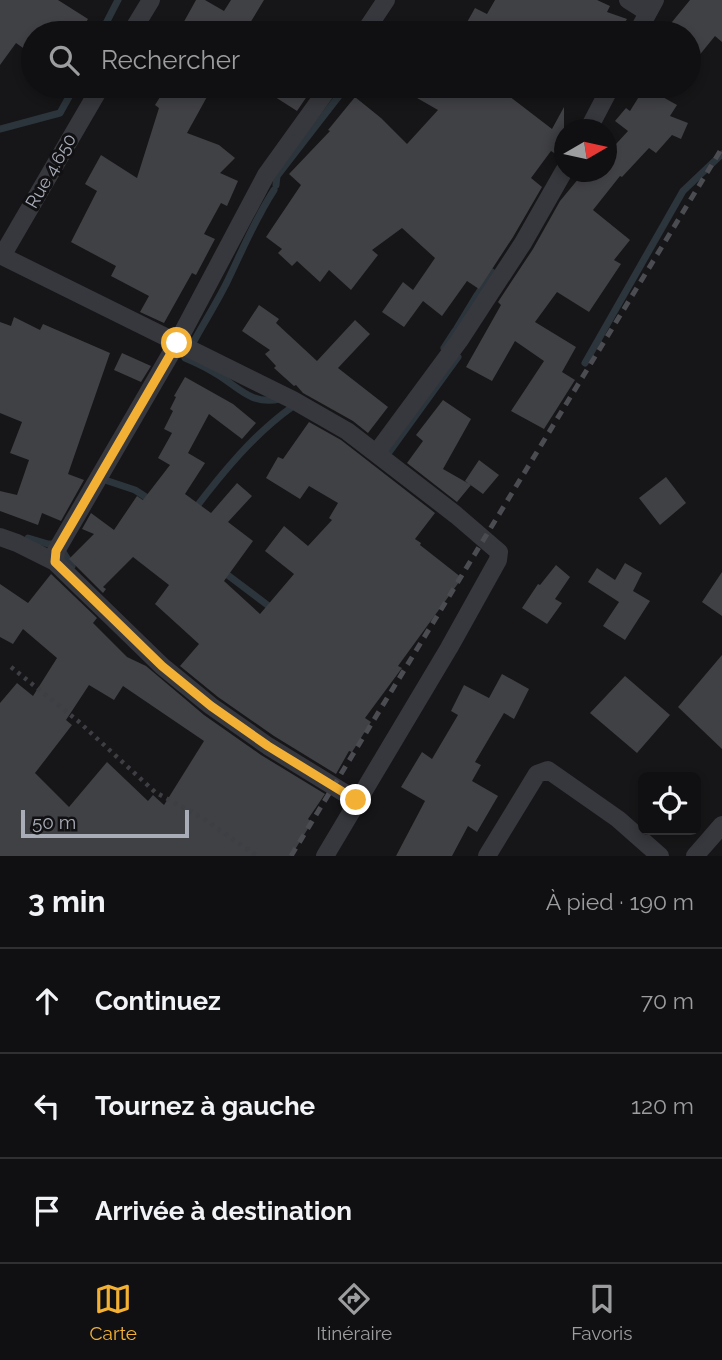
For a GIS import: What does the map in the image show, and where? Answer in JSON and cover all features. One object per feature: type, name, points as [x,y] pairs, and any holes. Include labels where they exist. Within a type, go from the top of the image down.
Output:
[{"type":"street","points":[[138,21],[151,0]]},
{"type":"street","points":[[373,21],[386,0]]},
{"type":"street","points":[[628,0],[651,6]]},
{"type":"street","name":"Rue 4.650","points":[[1,255],[94,98]]},
{"type":"street","points":[[55,562],[56,551],[177,343],[266,176],[321,98]]},
{"type":"street","points":[[594,119],[605,98]]},
{"type":"street","points":[[377,452],[459,341],[523,243],[559,182]]},
{"type":"street","points":[[1,255],[293,400],[347,431],[377,452],[499,552],[498,560],[449,648],[325,856]]},
{"type":"street","points":[[0,537],[55,562],[162,666],[211,706],[268,746],[356,800]]},
{"type":"street","points":[[487,856],[537,774],[548,770],[618,819],[660,856]]},
{"type":"street","points":[[695,856],[722,825]]},
{"type":"path","points":[[11,667],[78,721],[155,792],[204,819],[257,856]]},
{"type":"building","points":[[0,0],[58,0],[88,19],[21,21],[21,47],[16,43],[0,65]]},
{"type":"building","points":[[196,0],[205,0],[224,11],[231,0],[264,0],[251,21],[184,21]]},
{"type":"building","points":[[495,0],[597,0],[610,6],[607,12],[627,19],[468,21],[475,8],[487,14]]},
{"type":"building","points":[[690,0],[722,0],[722,42],[715,36],[701,53],[701,21],[673,21]]},
{"type":"building","points":[[159,98],[206,98],[187,133],[219,145],[235,158],[220,173],[238,181],[227,206],[221,203],[204,234],[215,239],[196,275],[192,273],[164,323],[140,312],[149,296],[111,276],[116,266],[71,242],[97,191],[85,184],[101,155],[137,178],[159,108],[155,105]]},
{"type":"building","points":[[277,98],[306,98],[297,111]]},
{"type":"building","points":[[354,98],[381,118],[407,144],[438,110],[417,98],[512,98],[552,129],[554,125],[554,153],[551,151],[531,178],[542,187],[479,289],[467,281],[442,316],[423,301],[404,327],[382,312],[403,282],[413,290],[435,258],[402,228],[372,250],[378,255],[351,290],[329,270],[320,282],[297,261],[292,266],[278,253],[282,249],[266,237],[301,185],[289,174],[330,131],[328,130]]},
{"type":"building","points":[[638,98],[665,98],[677,105],[670,116],[688,123],[681,139],[672,135],[656,153],[649,148],[617,180],[617,143],[628,131],[617,123],[617,119],[626,108],[630,111]]},
{"type":"building","points":[[564,107],[564,119],[557,119]]},
{"type":"building","points":[[576,182],[615,182],[593,210],[630,240],[614,260],[621,264],[589,312],[557,292],[535,322],[576,347],[562,372],[575,380],[544,429],[511,411],[544,361],[515,341],[492,381],[466,367],[501,305],[498,302],[533,249],[560,201]]},
{"type":"building","points":[[259,305],[279,319],[276,323],[317,361],[355,320],[370,334],[338,368],[388,407],[368,433],[294,386],[274,368],[276,366],[265,354],[270,350],[242,331]]},
{"type":"building","points":[[14,317],[40,330],[43,324],[110,353],[68,474],[84,480],[61,521],[42,513],[38,525],[0,511],[0,491],[17,495],[29,460],[10,453],[22,422],[0,413],[0,322],[11,326]]},
{"type":"building","points":[[122,353],[151,366],[141,382],[114,370]]},
{"type":"building","points":[[185,377],[233,404],[256,423],[242,439],[209,414],[188,453],[205,463],[185,494],[211,513],[237,483],[252,496],[228,522],[253,541],[224,581],[260,614],[294,574],[265,551],[284,526],[308,546],[332,520],[329,518],[338,503],[309,486],[300,499],[266,478],[278,457],[283,459],[309,422],[341,440],[435,513],[415,539],[462,578],[398,666],[402,668],[365,718],[371,722],[336,774],[274,736],[218,697],[180,666],[199,644],[155,604],[169,585],[133,557],[103,587],[106,589],[103,593],[69,559],[94,534],[82,529],[91,513],[114,530],[137,496],[143,500],[170,465],[158,458],[172,433],[164,429],[173,411],[170,409],[176,397],[174,396]]},
{"type":"building","points":[[443,400],[471,419],[443,469],[471,485],[457,502],[407,463],[423,441],[416,435]]},
{"type":"building","points":[[479,460],[499,475],[483,494],[465,481]]},
{"type":"building","points":[[666,477],[686,503],[660,525],[639,498]]},
{"type":"building","points":[[625,563],[642,573],[633,591],[650,601],[625,640],[603,626],[619,602],[588,582],[597,568],[615,580]]},
{"type":"building","points":[[556,565],[570,577],[555,599],[562,603],[547,624],[522,608],[538,584],[540,585]]},
{"type":"building","points":[[722,572],[722,616],[702,602]]},
{"type":"building","points":[[51,574],[97,618],[93,623],[127,657],[146,666],[204,715],[261,755],[325,794],[308,819],[312,822],[291,856],[0,856],[0,703],[17,683],[33,696],[57,658],[23,629],[13,644],[0,637],[0,584],[28,603]],"holes":[[[89,685],[114,700],[123,686],[204,741],[164,805],[153,795],[148,801],[107,762],[69,807],[35,773],[72,725],[66,720]]]},
{"type":"building","points":[[722,655],[722,749],[678,707]]},
{"type":"building","points":[[502,674],[529,689],[514,719],[504,713],[475,762],[481,765],[472,781],[498,796],[477,832],[468,826],[452,856],[396,856],[425,801],[401,787],[422,752],[432,759],[458,715],[451,711],[464,685],[489,698]]},
{"type":"building","points":[[625,676],[670,715],[637,753],[590,713]]},
{"type":"waterway","points":[[107,21],[118,0]]},
{"type":"waterway","points":[[0,129],[60,113],[68,98]]},
{"type":"waterway","points":[[276,185],[277,176],[337,98]]},
{"type":"waterway","points":[[585,363],[683,191],[722,154]]},
{"type":"waterway","points":[[274,190],[185,358],[212,371],[255,398],[280,399]]},
{"type":"waterway","points":[[478,294],[492,272]]},
{"type":"waterway","points":[[457,328],[477,295]]},
{"type":"waterway","points":[[444,348],[455,331]]},
{"type":"waterway","points":[[383,447],[390,451],[458,357]]},
{"type":"waterway","points":[[194,510],[239,455],[292,407]]},
{"type":"waterway","points":[[99,478],[135,490],[152,501]]},
{"type":"waterway","points":[[28,538],[58,544]]},
{"type":"waterway","points":[[61,549],[72,566]]},
{"type":"waterway","points":[[225,573],[274,610]]},
{"type":"railway","points":[[291,856],[722,148]]},
{"type":"route","points":[[177,343],[56,551],[55,562],[162,666],[211,706],[268,746],[356,800]]}]
